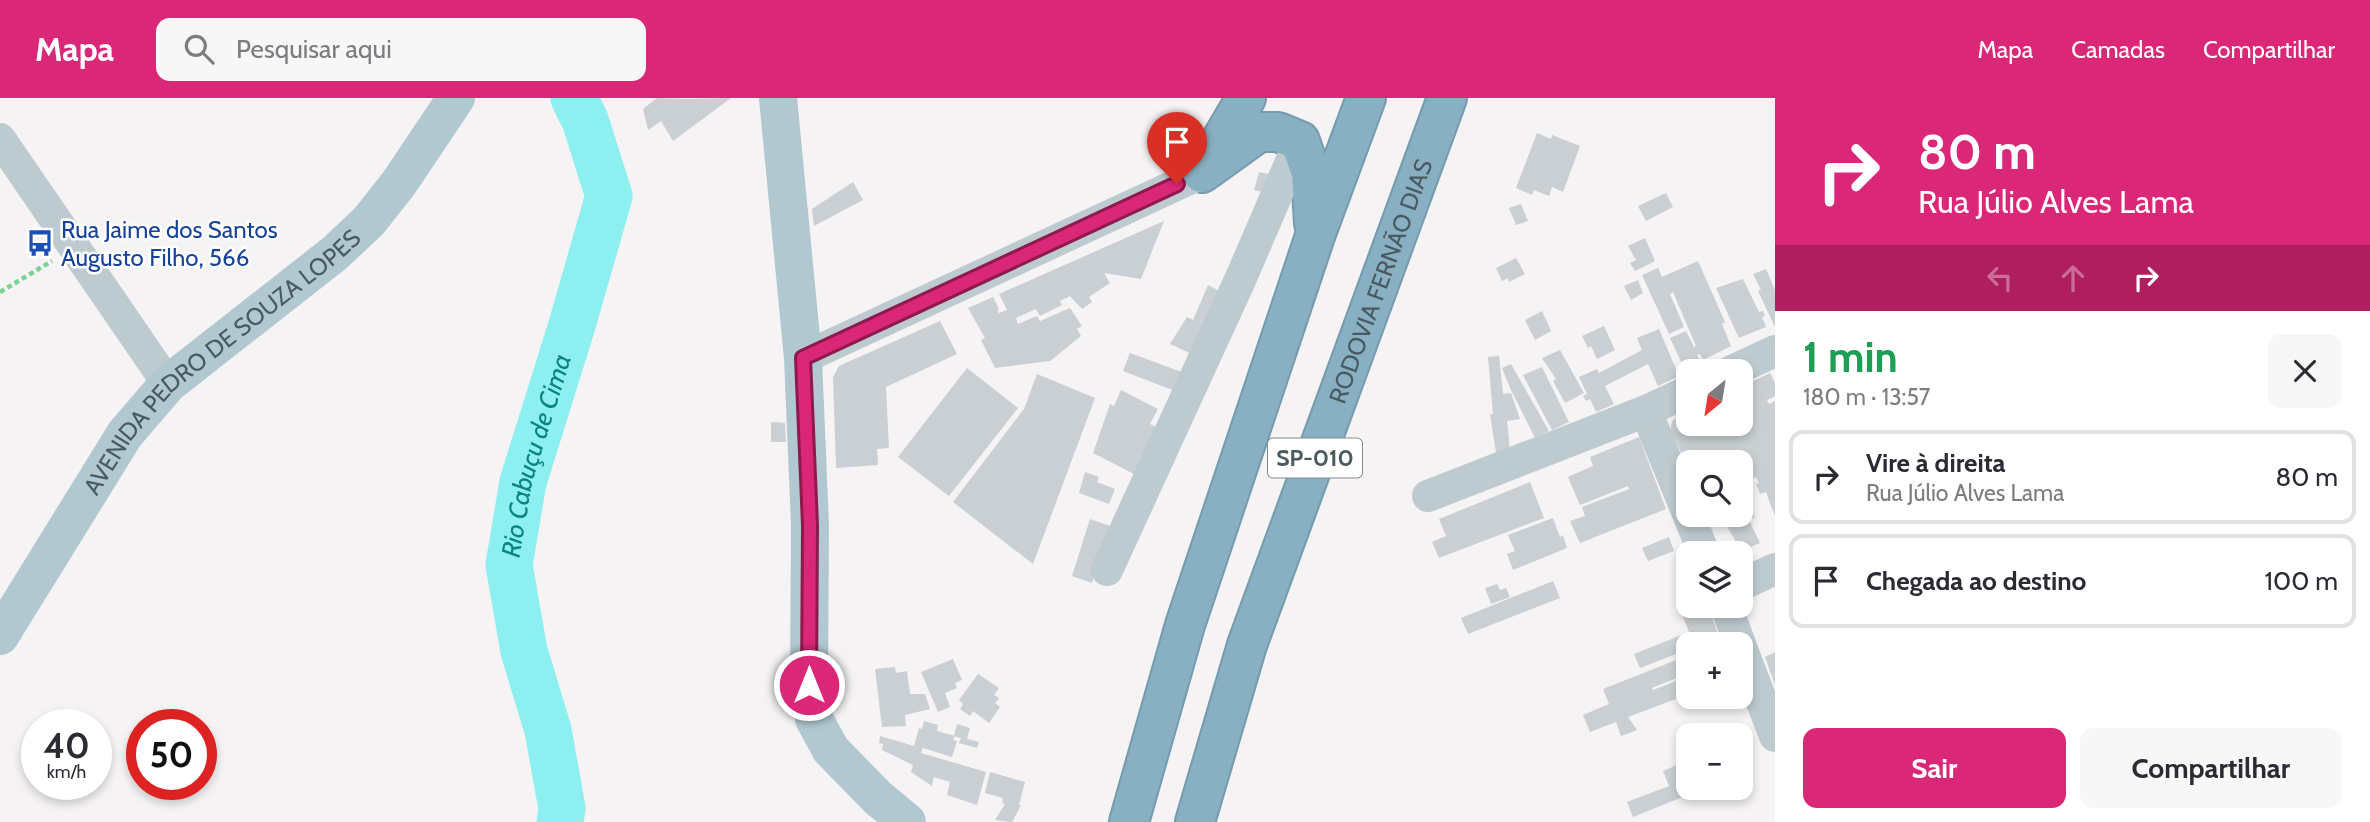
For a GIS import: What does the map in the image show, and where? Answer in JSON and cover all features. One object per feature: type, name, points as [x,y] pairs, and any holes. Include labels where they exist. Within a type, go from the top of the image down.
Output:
[{"type":"highway","points":[[1202,173],[1246,98]]},
{"type":"highway","name":"SP-010","points":[[1129,822],[1185,625],[1315,236],[1366,98]]},
{"type":"highway","name":"RODOVIA FERNÃO DIAS","points":[[1195,822],[1247,645],[1447,98]]},
{"type":"highway","points":[[1202,173],[1259,132],[1278,132],[1300,141],[1311,173],[1315,236]]},
{"type":"main road","points":[[778,98],[803,358],[810,525],[809,685],[814,719],[831,750],[878,798],[907,822]]},
{"type":"main road","name":"AVENIDA PEDRO DE SOUZA LOPES","points":[[0,636],[125,434],[168,384],[335,253],[369,221],[399,183],[452,100]]},
{"type":"street","points":[[0,139],[168,384]]},
{"type":"street","points":[[1107,570],[1240,280],[1300,141]]},
{"type":"street","points":[[803,358],[1202,173]]},
{"type":"street","points":[[1754,361],[1775,351]]},
{"type":"street","points":[[1428,496],[1676,397]]},
{"type":"street","points":[[1646,411],[1699,541]]},
{"type":"street","points":[[1753,579],[1775,569]]},
{"type":"street","points":[[1753,677],[1775,736]]},
{"type":"path","points":[[0,292],[74,248]]},
{"type":"building","points":[[657,98],[731,98],[673,141],[661,121],[648,130],[643,109]]},
{"type":"building","points":[[1537,133],[1551,139],[1552,135],[1580,146],[1563,192],[1552,187],[1549,196],[1534,190],[1532,195],[1516,188]]},
{"type":"building","points":[[1259,172],[1273,175],[1266,193],[1254,190]]},
{"type":"building","points":[[853,182],[863,200],[814,226],[812,209]]},
{"type":"building","points":[[1666,193],[1673,207],[1646,221],[1638,206]]},
{"type":"building","points":[[1521,204],[1528,221],[1516,225],[1509,208]]},
{"type":"building","points":[[1164,221],[1141,279],[1104,273],[1110,283],[1089,297],[1092,302],[1082,309],[1070,296],[1060,301],[1062,305],[1040,316],[1036,309],[1016,318],[1018,324],[1037,316],[1040,321],[1070,308],[1082,326],[1077,329],[1081,336],[1050,361],[995,368],[981,340],[985,338],[968,308],[993,297],[999,313],[1007,310],[999,294]]},
{"type":"building","points":[[1645,238],[1655,261],[1635,271],[1630,263],[1636,260],[1628,246]]},
{"type":"building","points":[[1516,258],[1525,274],[1509,282],[1508,278],[1502,281],[1496,268]]},
{"type":"building","points":[[1698,261],[1725,322],[1722,324],[1731,346],[1705,359],[1700,354],[1697,355],[1699,359],[1680,359],[1670,338],[1686,331],[1694,347],[1696,346],[1673,292],[1670,294],[1684,327],[1669,334],[1642,275],[1658,268],[1662,277]]},
{"type":"building","points":[[1766,269],[1775,290],[1775,327],[1753,274]]},
{"type":"building","points":[[1743,279],[1759,312],[1763,311],[1766,327],[1739,338],[1716,288]]},
{"type":"building","points":[[1638,280],[1643,293],[1631,300],[1624,286]]},
{"type":"building","points":[[1208,285],[1225,294],[1196,356],[1170,344],[1187,317],[1193,320]]},
{"type":"building","points":[[1542,311],[1551,331],[1535,340],[1525,320]]},
{"type":"building","points":[[940,321],[957,354],[886,387],[889,448],[877,449],[878,465],[836,468],[833,377],[839,366]]},
{"type":"building","points":[[1604,326],[1615,350],[1597,359],[1582,336]]},
{"type":"building","points":[[1659,329],[1676,369],[1676,377],[1658,386],[1648,364],[1605,386],[1614,404],[1596,412],[1590,399],[1586,401],[1583,396],[1587,394],[1579,377],[1597,369],[1599,373],[1642,350],[1637,338]]},
{"type":"building","points":[[1560,350],[1584,393],[1565,403],[1553,381],[1556,379],[1542,358]]},
{"type":"building","points":[[1130,353],[1187,374],[1180,393],[1123,371]]},
{"type":"building","points":[[1499,356],[1503,394],[1511,393],[1520,419],[1507,421],[1510,451],[1496,453],[1490,414],[1493,414],[1488,357]]},
{"type":"building","points":[[1511,364],[1549,431],[1535,438],[1502,368]]},
{"type":"building","points":[[1542,367],[1569,422],[1552,430],[1523,375]]},
{"type":"building","points":[[967,368],[1018,408],[949,496],[898,457]]},
{"type":"building","points":[[1770,373],[1775,383],[1775,396],[1767,400],[1769,404],[1775,401],[1775,516],[1766,492],[1760,494],[1756,484],[1759,483],[1756,477],[1753,478],[1753,450],[1680,450],[1671,431],[1673,420],[1676,418],[1676,436],[1754,436],[1754,381]]},
{"type":"building","points":[[1037,374],[1095,398],[1033,564],[953,502],[1024,409]]},
{"type":"building","points":[[1121,390],[1158,409],[1150,424],[1162,430],[1138,476],[1093,453],[1110,404],[1114,406]]},
{"type":"building","points":[[771,422],[785,423],[786,442],[771,442]]},
{"type":"building","points":[[1639,437],[1666,509],[1580,543],[1570,521],[1585,516],[1582,507],[1629,489],[1628,486],[1580,505],[1568,477],[1593,466],[1590,457]]},
{"type":"building","points":[[1085,472],[1099,477],[1097,482],[1115,489],[1109,504],[1079,493]]},
{"type":"building","points":[[1530,482],[1544,518],[1439,558],[1432,542],[1446,536],[1439,519]]},
{"type":"building","points":[[1553,518],[1567,548],[1513,570],[1507,554],[1515,551],[1508,535]]},
{"type":"building","points":[[1090,519],[1110,526],[1092,583],[1072,576]]},
{"type":"building","points":[[1727,527],[1752,527],[1760,543],[1753,546],[1753,541],[1735,541]]},
{"type":"building","points":[[1669,537],[1674,551],[1648,561],[1642,548]]},
{"type":"building","points":[[1553,581],[1560,598],[1468,634],[1461,618]]},
{"type":"building","points":[[1497,584],[1500,590],[1506,588],[1510,597],[1491,604],[1485,588]]},
{"type":"building","points":[[1684,618],[1712,618],[1717,632],[1689,632]]},
{"type":"building","points":[[1676,637],[1676,654],[1640,668],[1634,654]]},
{"type":"building","points":[[1775,652],[1775,685],[1765,657]]},
{"type":"building","points":[[953,659],[962,680],[955,683],[957,688],[945,693],[950,707],[938,712],[921,672]]},
{"type":"building","points":[[1676,660],[1676,678],[1652,688],[1653,690],[1676,681],[1676,699],[1628,717],[1637,730],[1621,736],[1616,722],[1590,732],[1583,715],[1609,704],[1603,689]]},
{"type":"building","points":[[895,667],[896,673],[907,671],[910,694],[925,694],[930,709],[905,715],[906,726],[882,727],[875,669]]},
{"type":"building","points":[[978,674],[999,688],[994,695],[999,698],[995,703],[1000,707],[989,723],[973,711],[970,716],[960,709],[963,704],[959,700]]},
{"type":"building","points":[[924,721],[938,725],[937,731],[955,736],[953,740],[957,741],[952,757],[923,748],[921,753],[986,772],[977,805],[947,795],[950,782],[934,777],[932,786],[911,772],[913,765],[882,750],[880,736],[914,746]]},
{"type":"building","points":[[957,724],[970,728],[967,739],[979,742],[977,748],[959,743],[961,738],[954,736]]},
{"type":"building","points":[[1676,766],[1676,800],[1633,817],[1627,802],[1669,786],[1663,771]]},
{"type":"building","points":[[990,772],[1025,782],[1021,805],[1012,822],[995,820],[1005,804],[1002,803],[1003,798],[985,793]]},
{"type":"waterway","name":"Rio Cabuçu de Cima","points":[[560,822],[562,808],[548,730],[524,651],[509,565],[523,482],[609,196],[585,120],[574,98]]},
{"type":"place","name":"Rua Jaime dos Santos Augusto Filho, 566","points":[[40,243]]},
{"type":"route","points":[[809,685],[810,525],[803,358],[1177,184]]}]
